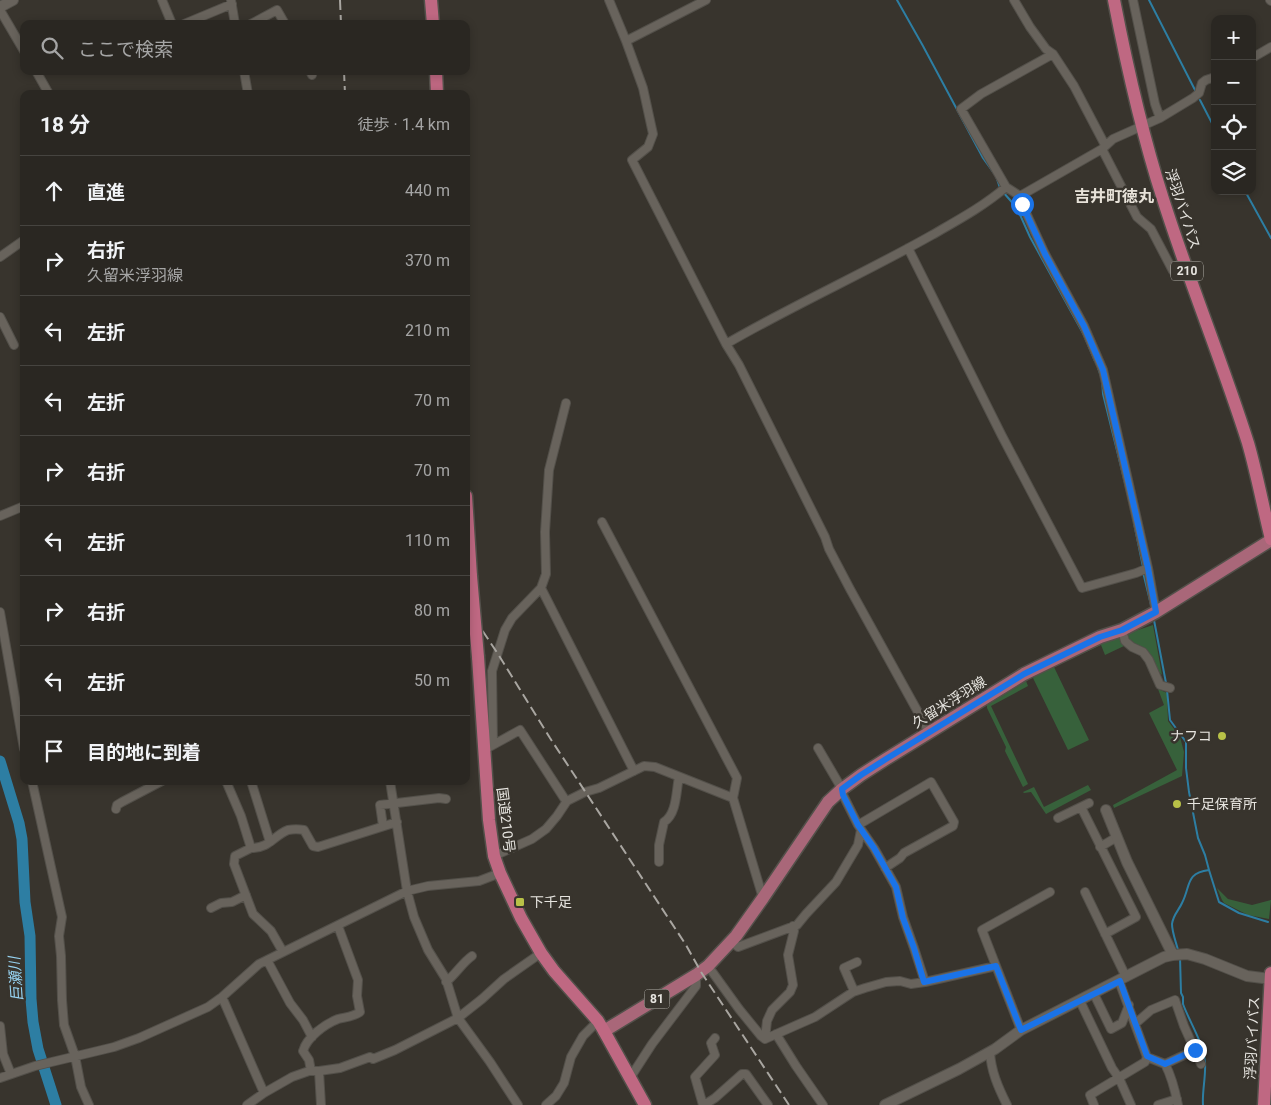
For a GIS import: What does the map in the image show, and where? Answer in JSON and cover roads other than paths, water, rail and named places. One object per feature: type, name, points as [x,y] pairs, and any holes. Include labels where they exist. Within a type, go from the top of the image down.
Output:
[{"type":"highway","points":[[431,0],[433,20]]},
{"type":"highway","name":"浮羽バイパス","points":[[1114,0],[1142,125],[1163,198],[1248,445],[1271,540]]},
{"type":"highway","points":[[436,75],[437,90]]},
{"type":"highway","name":"国道210号","points":[[470,560],[488,747],[489,820],[494,856],[524,924],[541,953],[601,1026],[645,1105]]},
{"type":"highway","name":"浮羽バイパス","points":[[1264,1105],[1271,973]]},
{"type":"main road","name":"久留米浮羽線","points":[[708,966],[731,941],[763,898],[828,802],[842,789],[929,732],[1035,668],[1100,637],[1122,630],[1156,612],[1271,540]]},
{"type":"main road","name":"81","points":[[601,1026],[696,975],[708,966]]},
{"type":"street","points":[[13,0],[0,8],[20,43]]},
{"type":"street","points":[[162,0],[170,20]]},
{"type":"street","points":[[610,0],[643,88],[653,134],[648,147],[632,160],[726,344],[739,365],[850,589],[929,732]]},
{"type":"street","points":[[626,41],[706,0]]},
{"type":"street","points":[[1014,0],[1046,50],[1052,54],[1074,86],[1136,217],[1152,229],[1173,271],[1180,270]]},
{"type":"street","points":[[1133,0],[1155,104],[1160,118]]},
{"type":"street","points":[[193,20],[231,2],[234,20]]},
{"type":"street","points":[[258,20],[277,10],[283,20]]},
{"type":"street","points":[[1256,56],[1271,48]]},
{"type":"street","points":[[1052,54],[981,94],[962,109],[1002,190],[1020,196],[1104,147],[1113,139],[1160,118],[1193,98],[1200,93],[1202,83],[1211,78]]},
{"type":"street","points":[[38,75],[47,90]]},
{"type":"street","points":[[245,75],[247,90]]},
{"type":"street","points":[[726,344],[755,327],[908,248],[981,207],[1002,190]]},
{"type":"street","points":[[1020,196],[1045,254],[1084,326],[1103,370],[1148,568],[1156,612]]},
{"type":"street","points":[[0,257],[20,243]]},
{"type":"street","points":[[908,248],[1002,436],[1082,588],[1148,568]]},
{"type":"street","points":[[0,318],[14,345]]},
{"type":"street","points":[[488,747],[492,671],[505,630],[512,618],[541,588],[546,574],[549,470],[566,403]]},
{"type":"street","points":[[0,516],[20,508]]},
{"type":"street","points":[[602,522],[737,778],[733,798],[763,898]]},
{"type":"street","points":[[541,588],[634,771]]},
{"type":"street","points":[[0,612],[20,725]]},
{"type":"street","points":[[1122,630],[1125,641],[1143,652],[1149,660],[1160,685],[1166,687]]},
{"type":"street","points":[[488,747],[520,730],[567,801]]},
{"type":"street","points":[[818,748],[842,789],[843,795],[860,828],[874,848],[896,887],[903,918],[924,982]]},
{"type":"street","points":[[494,856],[532,840],[546,829],[567,801],[644,766],[655,767],[733,798]]},
{"type":"street","points":[[659,862],[659,845],[664,822],[670,818],[673,809],[679,777]]},
{"type":"street","points":[[860,828],[931,782],[954,822],[953,826],[904,853],[885,868]]},
{"type":"street","points":[[33,785],[62,917],[59,936],[64,1025],[75,1056],[81,1087],[89,1105]]},
{"type":"street","points":[[116,809],[117,805],[154,785]]},
{"type":"street","points":[[228,785],[241,816],[251,848]]},
{"type":"street","points":[[252,785],[270,842]]},
{"type":"street","points":[[391,785],[407,891],[414,917],[428,950],[446,982],[458,1018],[518,1105]]},
{"type":"street","points":[[383,826],[380,806],[439,798],[446,799]]},
{"type":"street","points":[[1058,818],[1089,803]]},
{"type":"street","points":[[1080,807],[1136,917],[1105,934]]},
{"type":"street","points":[[1106,810],[1127,862],[1173,954]]},
{"type":"street","points":[[283,952],[271,932],[253,914],[234,864],[235,856],[251,848],[259,848],[290,830],[304,830],[312,846],[318,847],[397,822]]},
{"type":"street","points":[[731,941],[738,947],[797,925],[836,882],[858,845],[860,828]]},
{"type":"street","points":[[1100,846],[1117,837]]},
{"type":"street","points":[[0,1078],[35,1066],[114,1047],[139,1038],[208,1007],[259,964],[407,891],[428,886],[479,881],[500,873]]},
{"type":"street","points":[[1021,1030],[982,930],[1050,892]]},
{"type":"street","points":[[1084,892],[1105,934],[1123,979],[1129,1005],[1147,1056],[1145,1062],[1090,1095],[1094,1105]]},
{"type":"street","points":[[210,908],[222,903],[232,902],[246,895]]},
{"type":"street","points":[[321,1105],[315,1071],[303,1051],[304,1046],[315,1034],[332,1022],[360,1012],[357,996],[358,980],[338,926]]},
{"type":"street","points":[[765,1039],[767,1021],[772,1010],[790,992],[793,985],[788,955],[794,931],[793,926]]},
{"type":"street","points":[[249,1104],[292,1077],[315,1071],[340,1068],[370,1057],[374,1058],[395,1050],[458,1018],[504,979],[541,953]]},
{"type":"street","points":[[886,1105],[990,1052],[1021,1030],[1173,954],[1196,956],[1247,976],[1271,979]]},
{"type":"street","points":[[446,982],[472,956]]},
{"type":"street","points":[[267,960],[290,1003],[303,1020],[312,1037]]},
{"type":"street","points":[[854,991],[844,968],[857,962]]},
{"type":"street","points":[[708,966],[739,1009],[765,1039]]},
{"type":"street","points":[[765,1039],[815,1017],[854,991],[886,982],[900,981],[911,984],[996,966]]},
{"type":"street","points":[[630,1078],[652,1044],[696,986],[696,975]]},
{"type":"street","points":[[1094,994],[1111,1029],[1122,1023],[1129,1005]]},
{"type":"street","points":[[222,996],[264,1093]]},
{"type":"street","points":[[1136,1023],[1151,1010],[1175,1000],[1201,1064]]},
{"type":"street","points":[[1080,1001],[1131,1105]]},
{"type":"street","points":[[0,1026],[3,1054],[11,1074]]},
{"type":"street","points":[[546,1105],[556,1096],[564,1083],[571,1057],[583,1036],[601,1026]]},
{"type":"street","points":[[776,1034],[823,1105]]},
{"type":"street","points":[[715,1038],[711,1043],[715,1055],[695,1077],[703,1105],[715,1098],[742,1074],[746,1074],[768,1105]]},
{"type":"street","points":[[1165,1064],[1195,1050]]},
{"type":"street","points":[[990,1052],[990,1062],[995,1080],[1007,1105]]},
{"type":"street","points":[[1147,1056],[1165,1064],[1175,1087],[1177,1102],[1158,1105]]},
{"type":"waterway","points":[[897,0],[983,158],[996,176],[1000,188]]},
{"type":"waterway","points":[[1149,0],[1195,90]]},
{"type":"waterway","points":[[1200,100],[1211,121]]},
{"type":"waterway","points":[[1003,192],[1017,208],[1030,237],[1084,335],[1095,361]]},
{"type":"waterway","points":[[1247,195],[1271,238]]},
{"type":"waterway","points":[[1098,368],[1129,499]]},
{"type":"waterway","points":[[1134,523],[1143,567]]},
{"type":"waterway","points":[[1143,572],[1152,609]]},
{"type":"waterway","points":[[1154,620],[1166,683]]},
{"type":"waterway","points":[[1167,690],[1170,720],[1186,742],[1186,768],[1189,792],[1198,838],[1209,870],[1192,877],[1185,897],[1174,918],[1172,927],[1178,950]]},
{"type":"waterway","name":"巨瀬川","points":[[0,761],[22,839],[25,902],[30,936],[33,1022],[38,1049],[56,1105]]},
{"type":"waterway","points":[[1209,870],[1219,902],[1239,913],[1268,922]]},
{"type":"waterway","points":[[1180,957],[1183,1004],[1204,1055],[1203,1105]]},
{"type":"railway","points":[[340,0],[341,20]]},
{"type":"railway","points":[[344,75],[345,90]]},
{"type":"railway","points":[[470,612],[686,945],[701,972],[789,1105]]},
{"type":"place","name":"ナフコ","points":[[1222,736]]},
{"type":"place","name":"千足保育所","points":[[1177,804]]},
{"type":"place","name":"下千足","points":[[520,902]]},
{"type":"district","name":"吉井町徳丸","points":[[1114,196]]}]
